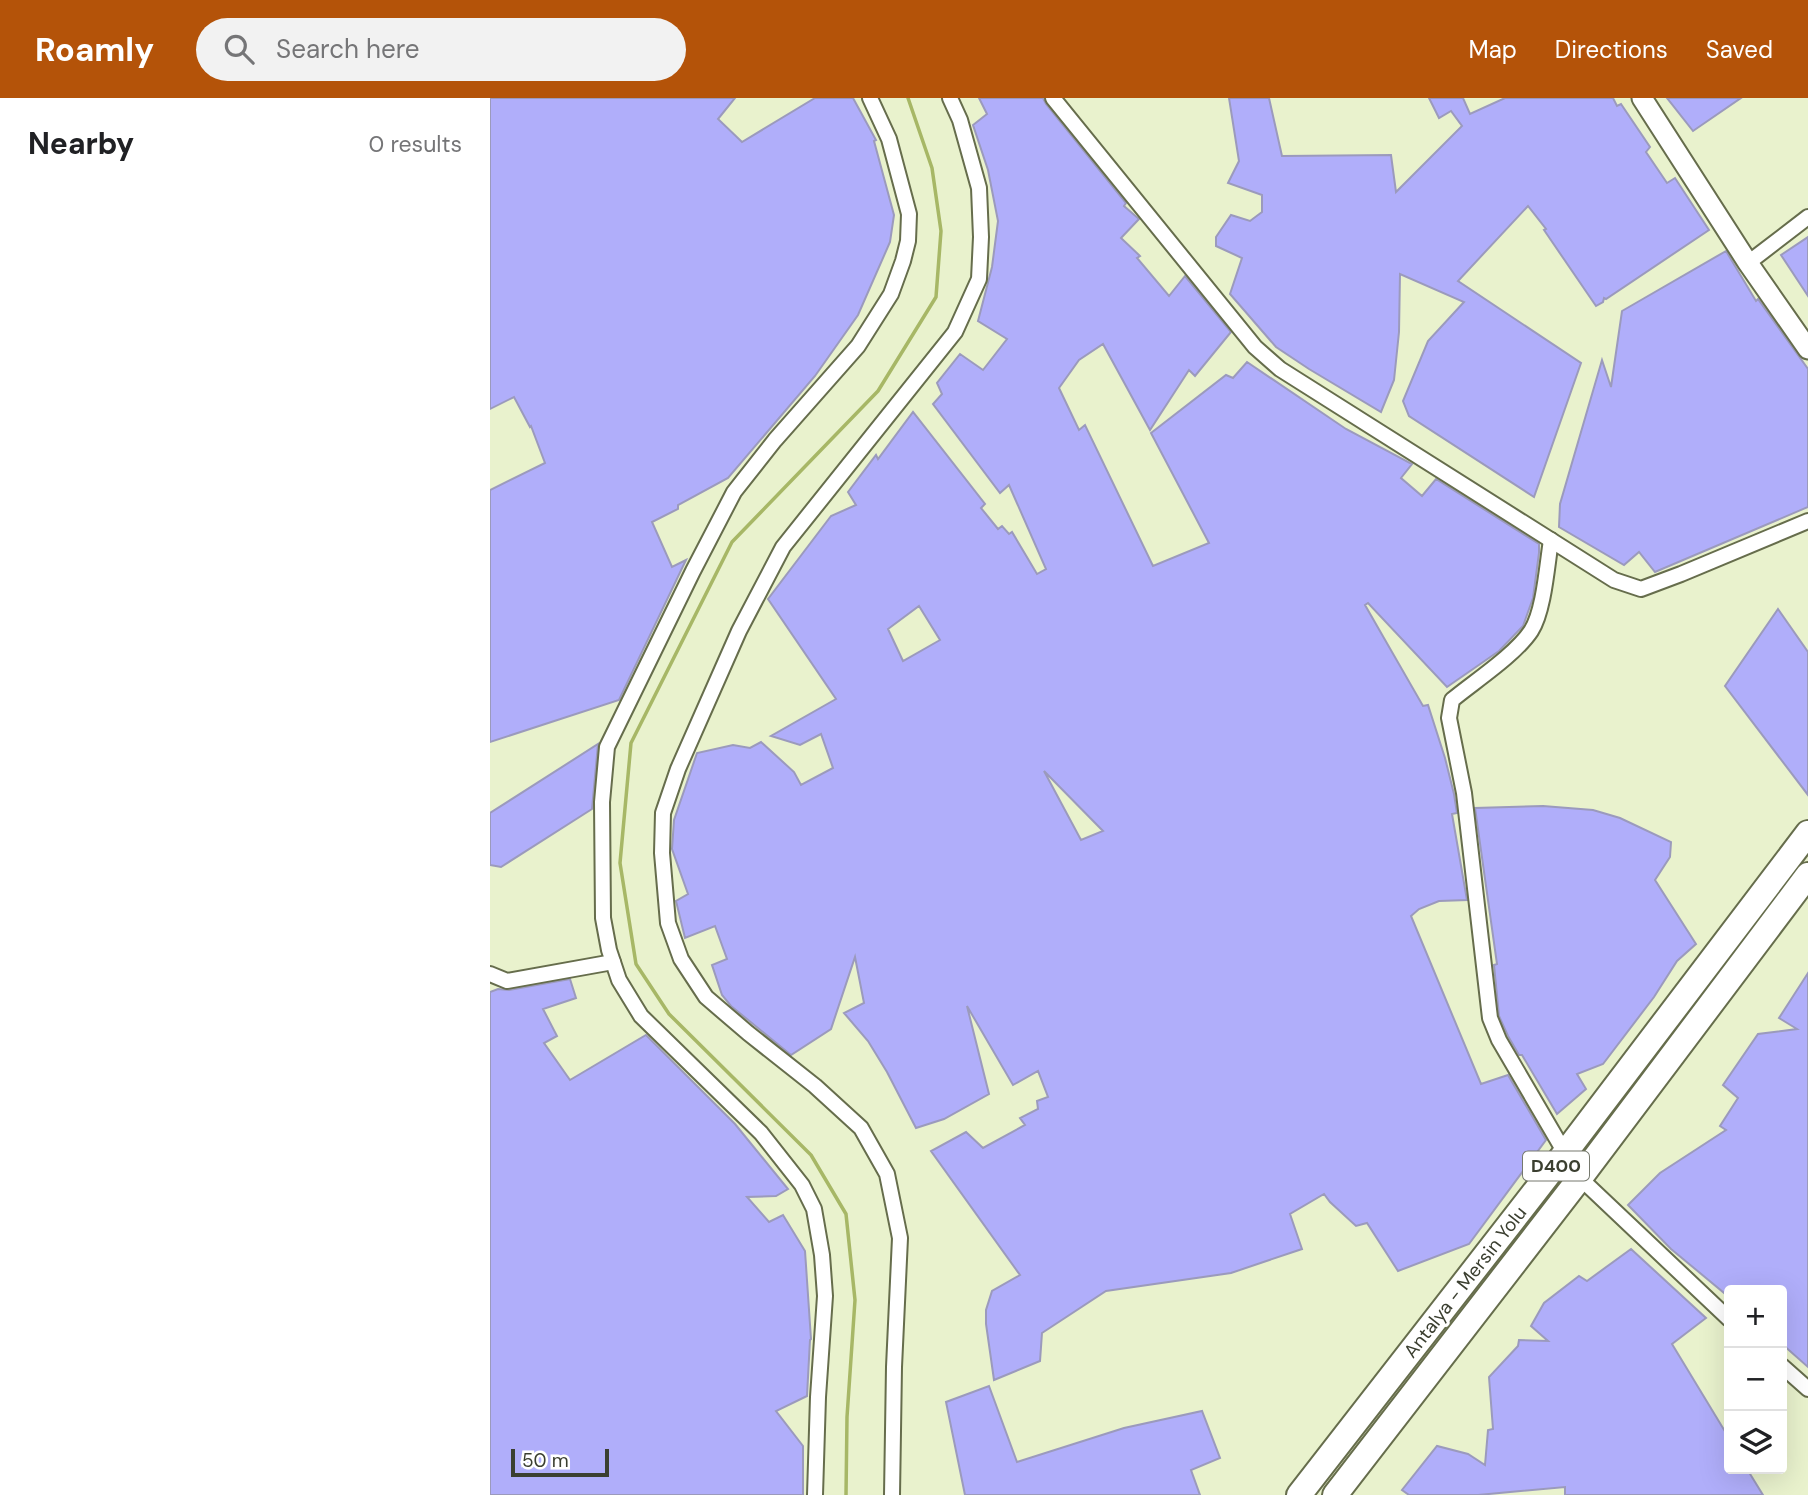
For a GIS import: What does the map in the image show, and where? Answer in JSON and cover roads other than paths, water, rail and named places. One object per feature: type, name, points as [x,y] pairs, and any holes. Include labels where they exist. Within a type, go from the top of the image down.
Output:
[{"type":"highway","name":"Antalya - Mersin Yolu","points":[[1299,1495],[1565,1153],[1808,833]]},
{"type":"highway","name":"Antalya - Mersin Yolu","points":[[1335,1495],[1580,1178],[1808,874]]},
{"type":"street","points":[[815,1495],[825,1296],[822,1255],[814,1209],[802,1185],[761,1132],[642,1016],[619,980],[603,918],[602,802],[607,747],[734,492],[775,440],[858,346],[891,293],[904,261],[909,214],[889,139],[870,98]]},
{"type":"street","points":[[891,1495],[900,1238],[887,1174],[861,1128],[815,1086],[706,997],[681,959],[668,923],[662,853],[663,813],[678,769],[739,631],[783,547],[955,332],[979,279],[979,188],[960,120],[950,98]]},
{"type":"street","points":[[1053,98],[1255,348],[1280,369],[1614,580],[1641,589],[1681,575],[1808,521]]},
{"type":"street","points":[[1642,98],[1748,263],[1808,349]]},
{"type":"street","points":[[1748,263],[1808,216]]},
{"type":"street","points":[[1551,540],[1540,608],[1532,630],[1516,649],[1452,700],[1449,718],[1464,793],[1490,1018],[1499,1040],[1565,1153]]},
{"type":"street","points":[[490,974],[507,981],[613,962]]},
{"type":"street","points":[[1580,1178],[1724,1313]]},
{"type":"street","points":[[1787,1370],[1808,1389]]},
{"type":"waterway","points":[[846,1495],[847,1417],[855,1300],[846,1214],[811,1155],[669,1014],[636,964],[620,863],[631,743],[732,542],[878,391],[936,297],[941,231],[932,168],[908,98]]}]
